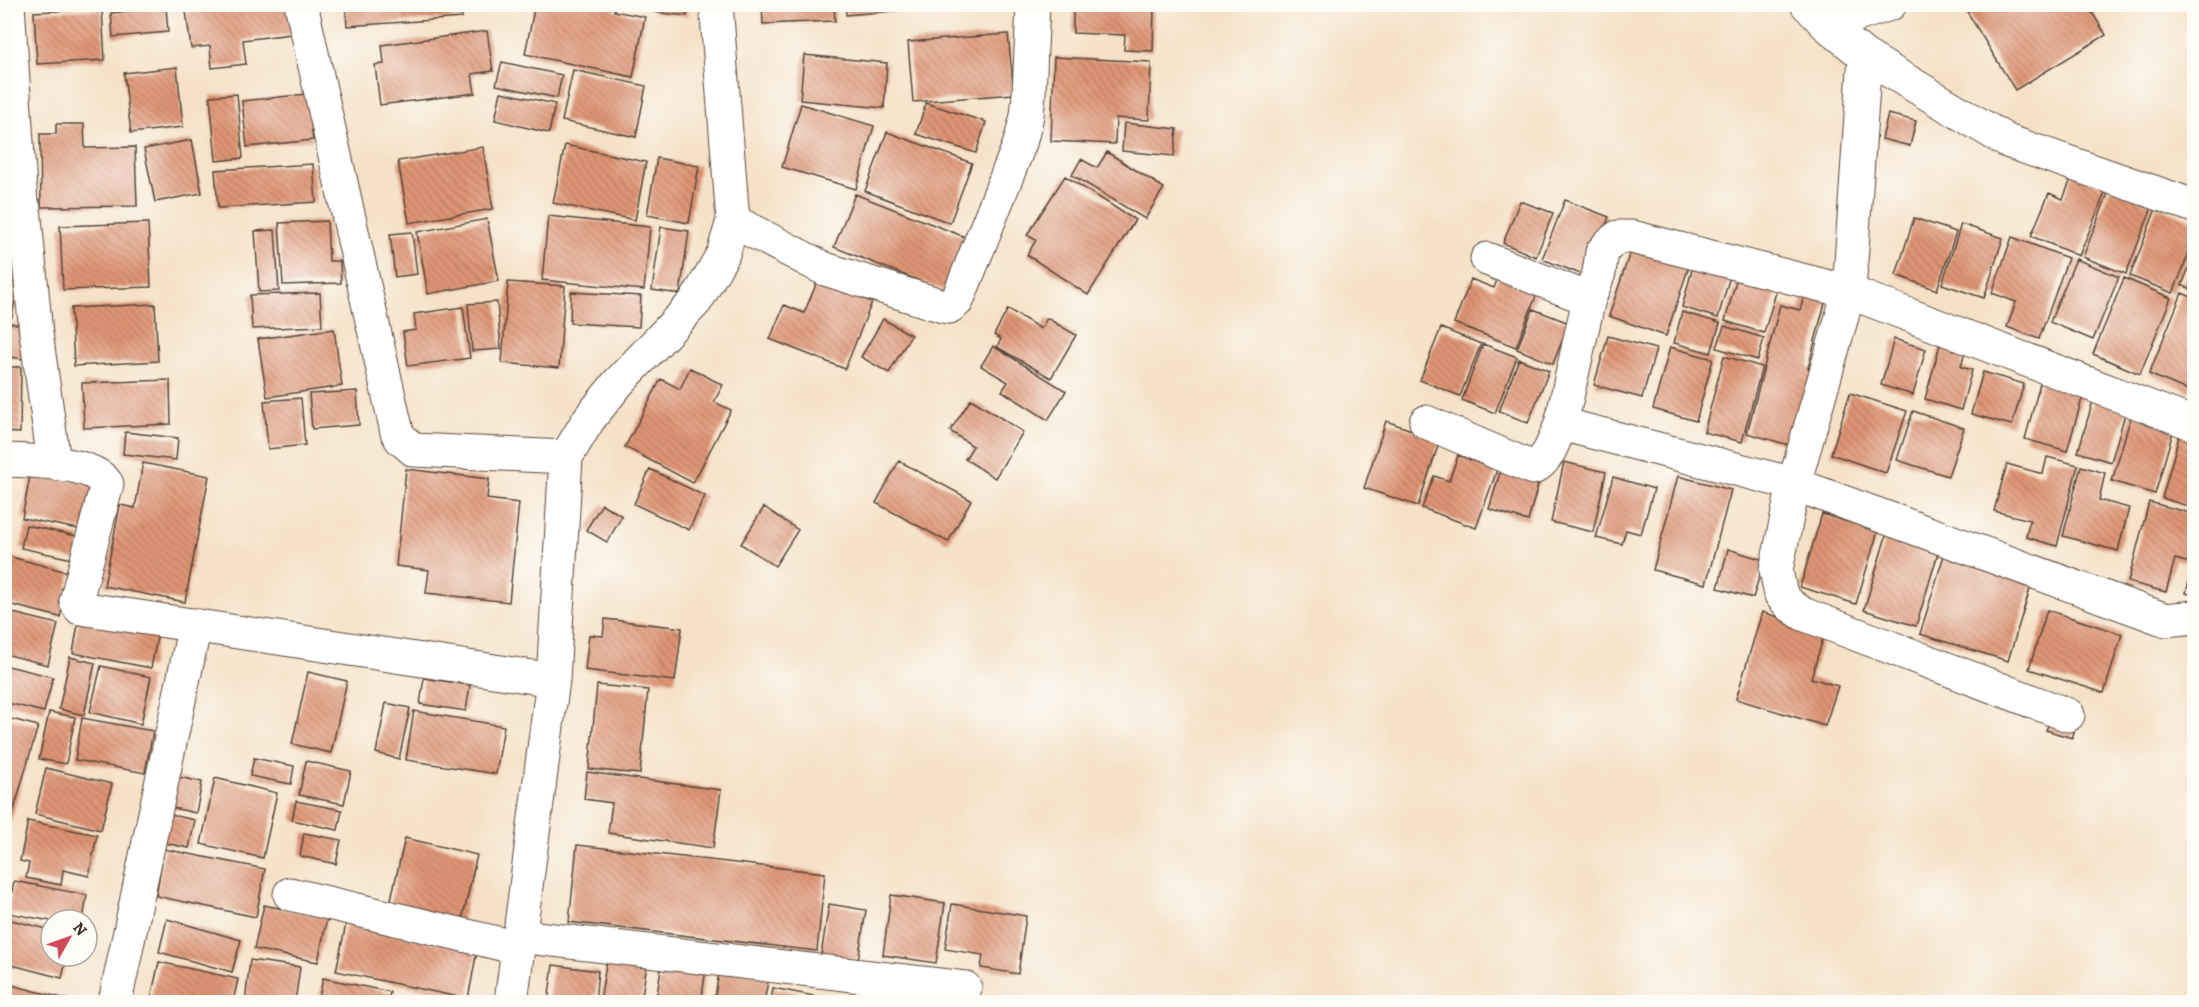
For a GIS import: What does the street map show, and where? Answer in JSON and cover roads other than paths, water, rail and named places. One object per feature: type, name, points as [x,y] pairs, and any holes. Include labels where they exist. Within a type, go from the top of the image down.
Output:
[{"type":"street","points":[[8,4],[13,202],[24,208],[36,333],[54,462]]},
{"type":"street","points":[[301,4],[397,432],[401,440],[414,450],[567,457]]},
{"type":"street","points":[[511,1002],[553,680],[567,457],[589,419],[618,382],[696,302],[723,254],[733,221],[716,4]]},
{"type":"street","points":[[733,221],[825,269],[949,307],[957,301],[1022,134],[1029,94],[1033,4]]},
{"type":"street","points":[[1817,15],[1890,4]]},
{"type":"street","points":[[1817,15],[1865,56],[2007,141],[2194,206]]},
{"type":"street","points":[[1865,56],[1849,292],[1794,484],[1776,570],[1781,595],[1790,605],[1814,618],[2068,715]]},
{"type":"street","points":[[1426,422],[1533,468],[1540,465],[1561,424],[1589,299],[1599,273],[1602,252],[1618,237],[1632,237],[1849,292],[2194,424]]},
{"type":"street","points":[[1487,259],[1589,299]]},
{"type":"street","points":[[1561,424],[1794,484],[2166,620],[2194,617]]},
{"type":"street","points":[[4,460],[54,462],[97,474],[106,484],[76,601],[80,608],[553,680]]},
{"type":"street","points":[[115,1002],[195,625]]},
{"type":"street","points":[[290,894],[518,942],[965,988]]}]
